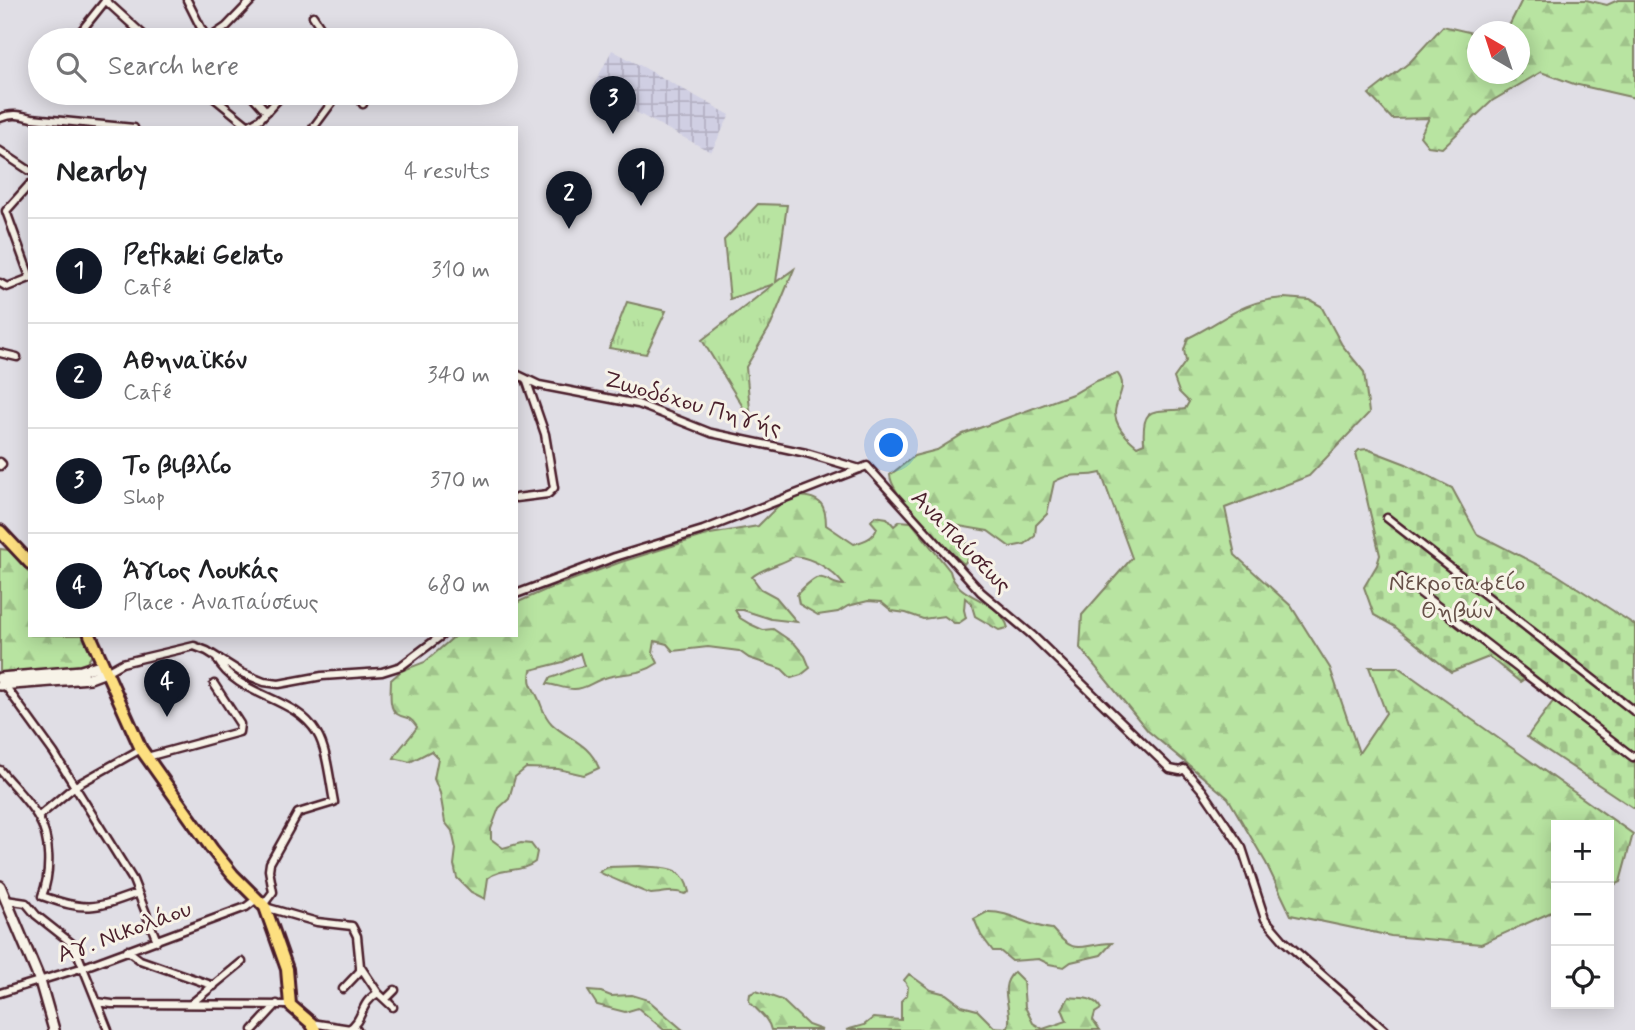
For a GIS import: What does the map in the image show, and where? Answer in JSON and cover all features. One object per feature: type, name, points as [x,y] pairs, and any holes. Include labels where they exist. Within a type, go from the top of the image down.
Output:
[{"type":"main road","points":[[2,536],[28,561]]},
{"type":"main road","points":[[91,637],[144,753],[212,849],[262,904],[287,969],[290,1005],[313,1026]]},
{"type":"street","points":[[84,28],[106,0],[135,28]]},
{"type":"street","points":[[187,0],[201,28]]},
{"type":"street","points":[[225,28],[251,0]]},
{"type":"street","points":[[313,16],[321,28]]},
{"type":"street","points":[[222,105],[247,126]]},
{"type":"street","points":[[261,105],[267,112]]},
{"type":"street","points":[[249,126],[273,105]]},
{"type":"street","points":[[314,126],[330,105]]},
{"type":"street","points":[[0,118],[19,115],[98,126]]},
{"type":"street","points":[[0,150],[28,171]]},
{"type":"street","points":[[28,186],[3,210],[28,273]]},
{"type":"street","points":[[0,283],[7,287],[28,279]]},
{"type":"street","points":[[0,353],[17,357]]},
{"type":"street","name":"Ζωοδόχου Πηγής","points":[[518,375],[539,385],[638,404],[711,433],[806,453],[860,468]]},
{"type":"street","points":[[518,498],[548,494],[554,488],[545,434],[526,379]]},
{"type":"street","points":[[831,480],[833,462]]},
{"type":"street","name":"Αναπαύσεως","points":[[860,468],[867,466],[981,592],[1032,635],[1170,769],[1184,769],[1203,791],[1242,848],[1265,919],[1284,941],[1385,1030]]},
{"type":"street","points":[[518,593],[615,557],[703,530],[860,468]]},
{"type":"street","points":[[1387,518],[1635,712]]},
{"type":"street","points":[[1401,578],[1633,757],[1635,755]]},
{"type":"street","points":[[1,682],[90,678],[105,668],[194,646],[207,650],[242,673],[264,682],[279,684],[321,676],[382,672],[401,666],[439,637]]},
{"type":"street","points":[[216,657],[225,671],[239,683],[304,717],[321,743],[334,802],[302,811],[294,818],[270,863],[274,892],[262,904],[317,922],[352,926],[357,936],[360,971],[343,989]]},
{"type":"street","points":[[1,682],[75,786],[133,880],[157,941]]},
{"type":"street","points":[[38,817],[75,786],[144,753],[239,732],[240,724],[214,684]]},
{"type":"street","points":[[0,770],[38,817],[47,838],[48,882],[41,896],[34,902],[26,903],[6,900]]},
{"type":"street","points":[[0,886],[40,982],[54,1030]]},
{"type":"street","points":[[41,896],[72,907],[98,907],[138,893]]},
{"type":"street","points":[[26,903],[36,915],[74,945],[108,1030]]},
{"type":"street","name":"Αγ. Νικολάου","points":[[0,993],[84,967],[246,906],[262,904]]},
{"type":"street","points":[[127,950],[140,960],[214,986]]},
{"type":"street","points":[[192,1003],[242,962]]},
{"type":"street","points":[[360,966],[378,993],[393,1007]]},
{"type":"street","points":[[386,999],[395,990]]},
{"type":"street","points":[[313,1026],[352,1029],[366,1001],[378,993]]},
{"type":"street","points":[[97,1002],[290,1005]]},
{"type":"street","points":[[253,1030],[277,1004]]},
{"type":"shaded area","points":[[612,50],[730,115],[711,152],[592,89]]},
{"type":"green space","points":[[1522,0],[1586,0],[1607,5],[1618,0],[1635,0],[1635,98],[1574,84],[1541,72],[1530,79],[1530,21],[1512,21]]},
{"type":"green space","points":[[1443,26],[1467,32],[1467,84],[1521,84],[1492,101],[1442,148],[1428,146],[1420,136],[1429,118],[1392,119],[1369,94],[1410,62]]},
{"type":"green space","points":[[758,204],[787,205],[776,282],[794,269],[771,325],[746,367],[751,420],[702,340],[774,284],[730,299],[724,240]]},
{"type":"green space","points":[[1269,300],[1310,300],[1321,306],[1342,345],[1364,372],[1369,413],[1309,476],[1225,508],[1235,555],[1291,606],[1330,668],[1359,753],[1386,713],[1369,667],[1398,667],[1613,820],[1551,820],[1551,912],[1481,944],[1391,936],[1291,915],[1266,863],[1228,798],[1148,731],[1080,648],[1082,615],[1132,558],[1101,473],[1072,475],[1054,482],[1047,514],[1036,525],[1035,536],[1025,544],[1010,547],[988,531],[959,526],[969,550],[964,564],[899,496],[890,475],[914,456],[937,450],[963,434],[1075,393],[1117,373],[1122,387],[1115,412],[1117,422],[1137,446],[1144,443],[1145,421],[1152,412],[1185,409],[1189,402],[1179,392],[1174,378],[1186,361],[1184,350],[1188,338],[1233,312]]},
{"type":"green space","points":[[627,302],[666,311],[646,354],[609,348]]},
{"type":"green space","name":"Νεκροταφείο Θηβών","points":[[1367,449],[1406,464],[1452,488],[1477,534],[1556,574],[1635,625],[1635,809],[1527,737],[1554,700],[1526,678],[1520,682],[1489,657],[1451,672],[1394,626],[1374,615],[1364,587],[1380,555],[1356,453]]},
{"type":"green space","points":[[799,496],[817,500],[825,512],[826,525],[854,544],[874,534],[877,528],[871,521],[875,516],[887,518],[894,526],[900,521],[911,522],[950,571],[960,588],[988,604],[1003,618],[1008,628],[999,630],[975,616],[971,603],[965,598],[966,618],[959,623],[954,623],[944,616],[923,619],[892,611],[881,602],[868,601],[848,606],[838,612],[818,615],[799,604],[797,594],[816,578],[844,585],[822,566],[795,556],[752,577],[761,589],[776,597],[797,622],[735,610],[740,618],[750,624],[763,630],[773,629],[795,644],[805,656],[810,668],[801,675],[791,678],[782,669],[749,658],[739,651],[708,647],[673,651],[667,644],[655,641],[653,653],[658,663],[645,670],[605,678],[579,689],[547,684],[550,678],[584,666],[580,653],[563,662],[531,670],[531,683],[547,718],[584,747],[599,768],[584,775],[558,769],[526,768],[515,777],[509,799],[499,808],[491,829],[491,839],[503,848],[521,843],[531,844],[537,852],[535,862],[524,868],[499,872],[488,878],[485,899],[471,892],[457,878],[452,831],[445,822],[440,793],[434,779],[438,758],[431,751],[410,762],[394,758],[417,727],[392,708],[391,680],[401,671],[425,662],[454,637],[518,637],[518,602],[621,562],[710,534],[758,526],[779,505]]},
{"type":"green space","points":[[0,549],[9,550],[28,571],[28,637],[84,637],[92,655],[85,666],[0,675]]},
{"type":"green space","points":[[1614,820],[1633,834],[1620,882],[1614,885]]},
{"type":"green space","points":[[639,866],[677,872],[682,876],[689,892],[651,894],[599,872],[608,867]]},
{"type":"green space","points":[[987,912],[1004,914],[1052,929],[1067,944],[1073,946],[1112,943],[1101,955],[1071,962],[1064,967],[1039,959],[1012,961],[1000,951],[993,951],[981,935],[974,919]]},
{"type":"green space","points":[[1014,972],[1023,981],[1025,1007],[1033,1023],[1043,1029],[1067,1021],[1062,1009],[1069,997],[1083,998],[1095,1002],[1101,1009],[1095,1013],[1093,1020],[1100,1030],[846,1030],[864,1025],[873,1018],[901,1020],[901,1001],[907,995],[908,987],[904,980],[909,974],[931,990],[946,994],[962,1006],[977,1010],[994,1027],[1008,1028],[1006,985]]},
{"type":"green space","points":[[588,991],[611,996],[632,995],[648,1000],[683,1030],[664,1030],[638,1008],[625,1012],[597,1005]]},
{"type":"green space","points":[[756,991],[782,1000],[808,1025],[822,1030],[771,1030],[765,1018],[749,1001],[750,994]]},
{"type":"place","name":"Το βιβλίο","points":[[613,134]]},
{"type":"place","name":"Pefkaki Gelato","points":[[641,206]]},
{"type":"place","name":"Αθηναϊκόν","points":[[569,229]]},
{"type":"place","name":"Άγιος Λουκάς","points":[[167,717]]}]
